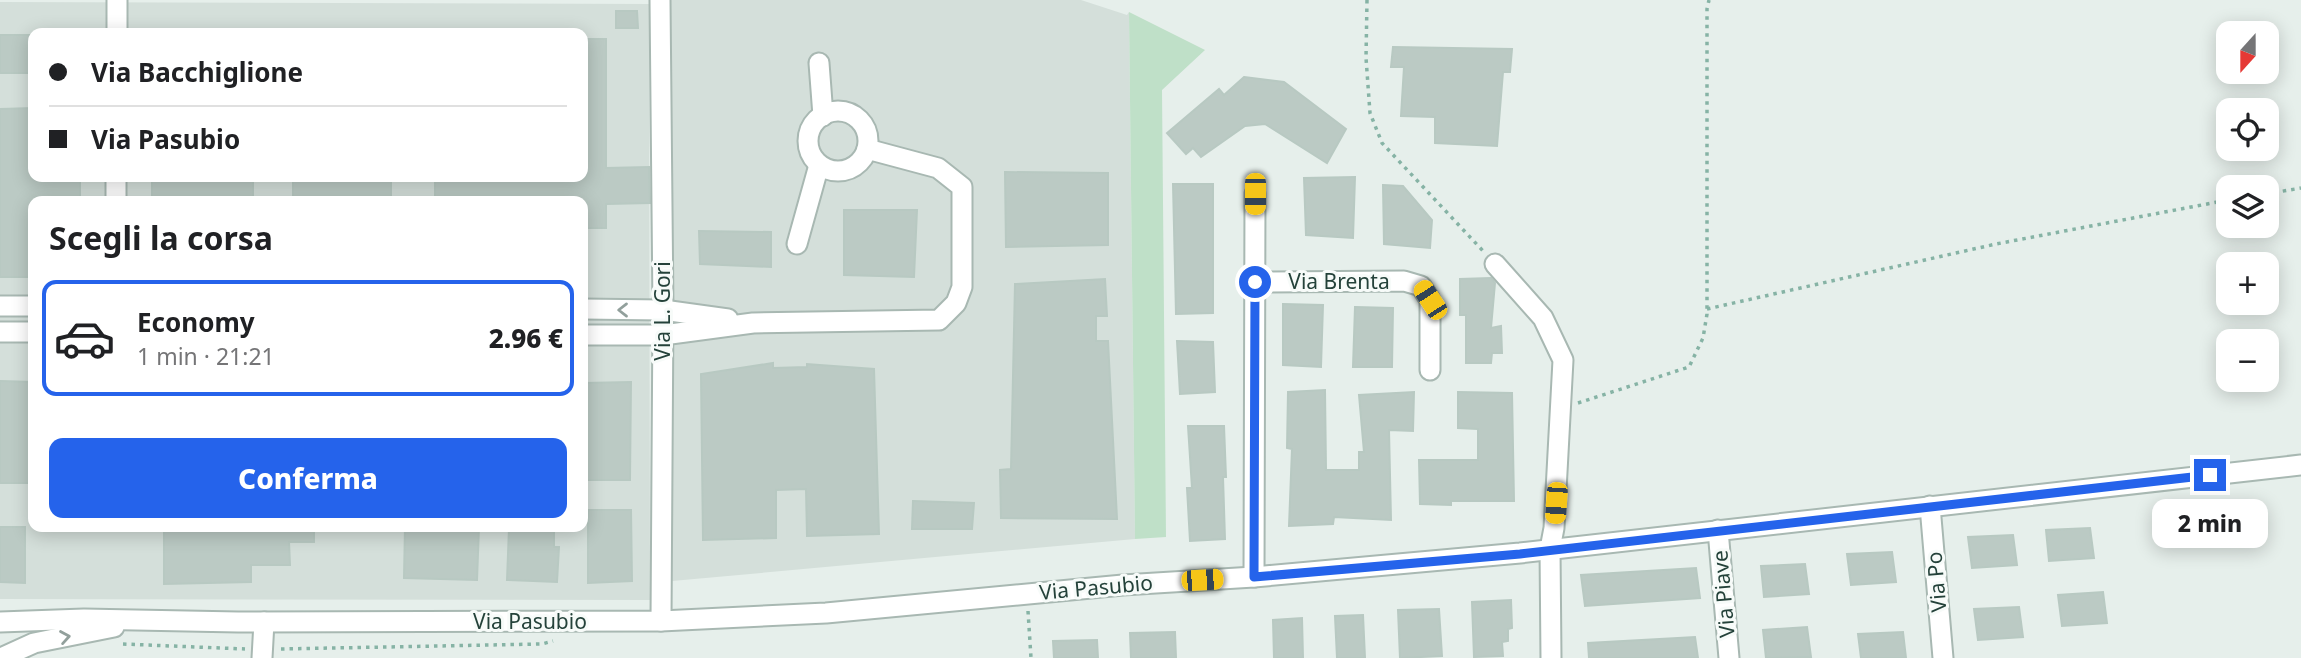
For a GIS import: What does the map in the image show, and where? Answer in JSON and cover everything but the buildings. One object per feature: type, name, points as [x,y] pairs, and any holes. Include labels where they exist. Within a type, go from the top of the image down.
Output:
[{"type":"street","points":[[117,0],[117,28]]},
{"type":"street","name":"Via L. Gori","points":[[660,0],[663,310],[661,621]]},
{"type":"street","points":[[820,64],[823,116]]},
{"type":"street","points":[[836,111],[850,114],[861,122],[867,135],[867,149],[862,159],[853,167],[842,171],[830,170],[819,165],[809,149],[808,139],[815,122],[836,111]]},
{"type":"street","points":[[588,335],[663,335],[753,323],[939,320],[956,303],[962,287],[962,187],[938,168],[867,149]]},
{"type":"street","points":[[797,244],[819,165]]},
{"type":"street","points":[[1254,577],[1255,194]]},
{"type":"street","points":[[1494,264],[1543,318],[1563,360],[1554,528],[1550,549],[1551,658]]},
{"type":"street","name":"Via Brenta","points":[[1255,282],[1404,281],[1421,286],[1430,300],[1430,370]]},
{"type":"street","points":[[0,306],[28,306]]},
{"type":"street","points":[[588,309],[663,310],[753,323]]},
{"type":"street","points":[[0,332],[28,332]]},
{"type":"street","name":"Via Pasubio","points":[[0,622],[84,619],[264,622],[661,621],[826,613],[1123,584],[1254,577],[1550,549],[2301,465]]},
{"type":"street","name":"Via Po","points":[[1930,506],[1943,658]]},
{"type":"street","name":"Via Piave","points":[[1718,530],[1729,658]]},
{"type":"street","name":"Via Pasubio","points":[[1,658],[34,643],[137,621]]},
{"type":"street","points":[[262,658],[264,622]]},
{"type":"path","points":[[1367,0],[1366,58],[1370,113],[1382,143],[1494,264]]},
{"type":"path","points":[[1562,403],[1578,403],[1689,367],[1703,338],[1707,309],[1709,0]]},
{"type":"path","points":[[2279,192],[2301,188]]},
{"type":"path","points":[[1707,309],[1996,244],[2216,202]]},
{"type":"path","points":[[1028,611],[1031,658]]},
{"type":"shaded area","points":[[660,0],[1081,0],[1127,15],[1129,12],[1135,539],[661,582]]},
{"type":"shaded area","points":[[0,2],[649,4],[650,600],[0,599]]},
{"type":"green space","points":[[1129,12],[1205,50],[1162,90],[1166,537],[1135,539]]},
{"type":"route","points":[[1255,282],[1254,577],[1520,554],[2210,475]]}]
